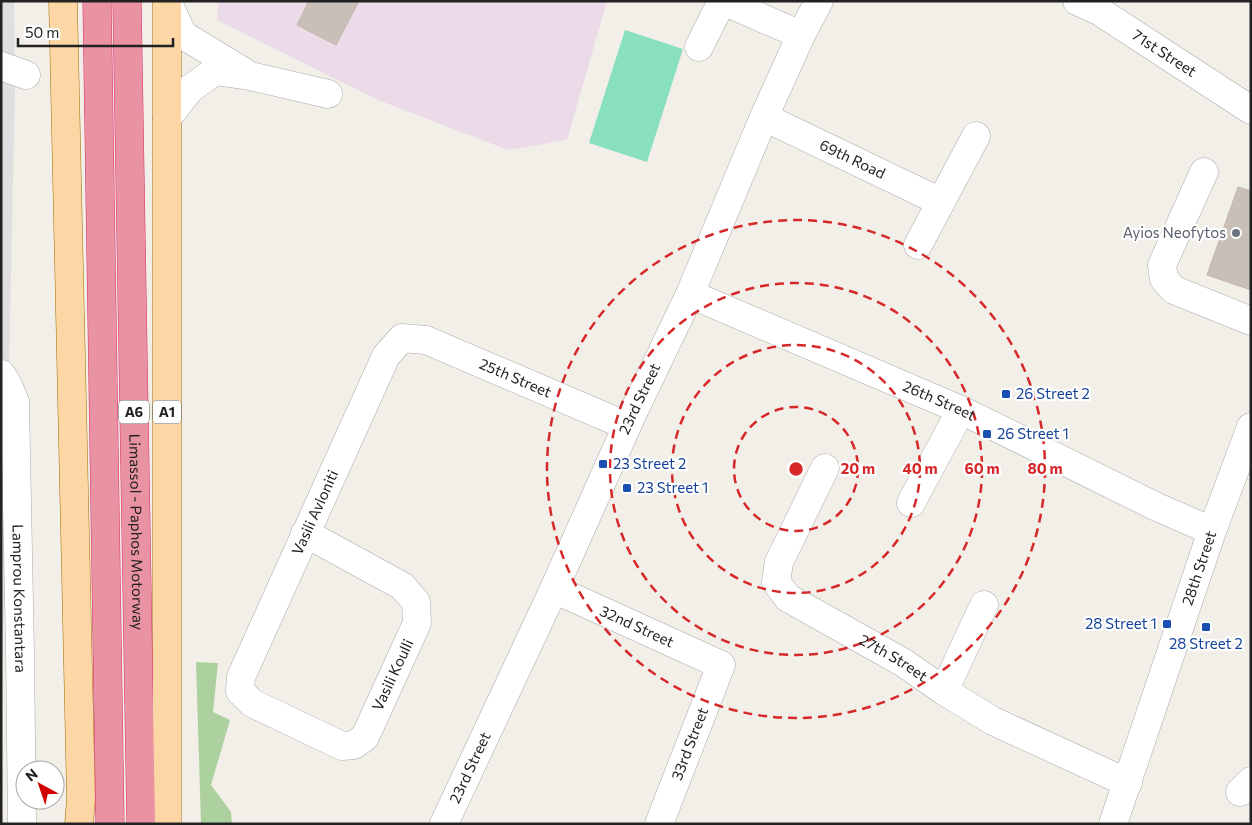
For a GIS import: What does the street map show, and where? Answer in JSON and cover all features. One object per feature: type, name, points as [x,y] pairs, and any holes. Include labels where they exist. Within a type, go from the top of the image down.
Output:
[{"type":"highway","name":"Limassol - Paphos Motorway","points":[[97,1],[110,824]]},
{"type":"highway","name":"Limassol - Paphos Motorway","points":[[127,1],[141,824]]},
{"type":"main road","points":[[63,1],[81,799],[79,824]]},
{"type":"main road","name":"A1","points":[[167,1],[167,824]]},
{"type":"street","points":[[167,1],[183,35],[250,76]]},
{"type":"street","points":[[699,47],[722,1],[801,35]]},
{"type":"street","name":"23rd Street","points":[[444,824],[554,590],[627,426],[690,294],[764,117],[801,35],[819,1]]},
{"type":"street","name":"71st Street","points":[[1093,4],[1251,110]]},
{"type":"street","points":[[167,118],[191,88],[215,71],[250,76],[328,94]]},
{"type":"street","name":"69th Road","points":[[764,117],[941,202]]},
{"type":"street","points":[[918,245],[976,136]]},
{"type":"street","points":[[1204,172],[1162,265],[1164,279],[1174,290],[1251,321]]},
{"type":"street","name":"26th Street","points":[[690,294],[961,410],[1157,507],[1212,532]]},
{"type":"street","name":"25th Street","points":[[402,338],[426,340],[627,426]]},
{"type":"street","name":"Vasili Avloniti","points":[[240,691],[240,677],[386,356],[402,338]]},
{"type":"street","name":"Lamprou Konstantara","points":[[1,374],[7,383],[14,402],[11,648],[22,824]]},
{"type":"street","points":[[911,503],[961,410]]},
{"type":"street","name":"28th Street","points":[[1113,824],[1212,532],[1251,427]]},
{"type":"street","name":"27th Street","points":[[825,468],[779,562],[776,582],[788,598],[904,663],[944,691],[993,720],[1128,783]]},
{"type":"street","name":"Vasili Koulli","points":[[240,691],[252,703],[342,746],[354,745],[364,737],[417,623],[416,602],[402,586],[305,533]]},
{"type":"street","name":"32nd Street","points":[[554,590],[721,665]]},
{"type":"street","points":[[944,691],[984,605]]},
{"type":"street","name":"33rd Street","points":[[659,824],[721,665]]},
{"type":"shaded area","points":[[1,1],[14,1],[15,87],[1,747]]},
{"type":"shaded area","points":[[218,1],[607,1],[567,140],[508,150],[378,100],[217,20]]},
{"type":"green space","points":[[625,30],[683,49],[647,162],[589,143]]},
{"type":"green space","points":[[196,662],[218,663],[213,712],[230,720],[211,785],[231,812],[232,824],[201,824]]},
{"type":"building","points":[[309,1],[359,1],[336,45],[297,25]]},
{"type":"building","name":"Ayios Neofytos","points":[[1238,187],[1251,191],[1251,290],[1207,275]]},
{"type":"place","name":"Ayios Neofytos","points":[[1236,233]]},
{"type":"place","name":"26 Street 2","points":[[1006,394]]},
{"type":"place","name":"26 Street 1","points":[[987,434]]},
{"type":"place","name":"23 Street 2","points":[[603,464]]},
{"type":"place","name":"23 Street 1","points":[[627,488]]},
{"type":"place","name":"28 Street 1","points":[[1167,624]]},
{"type":"place","name":"28 Street 2","points":[[1206,627]]}]
